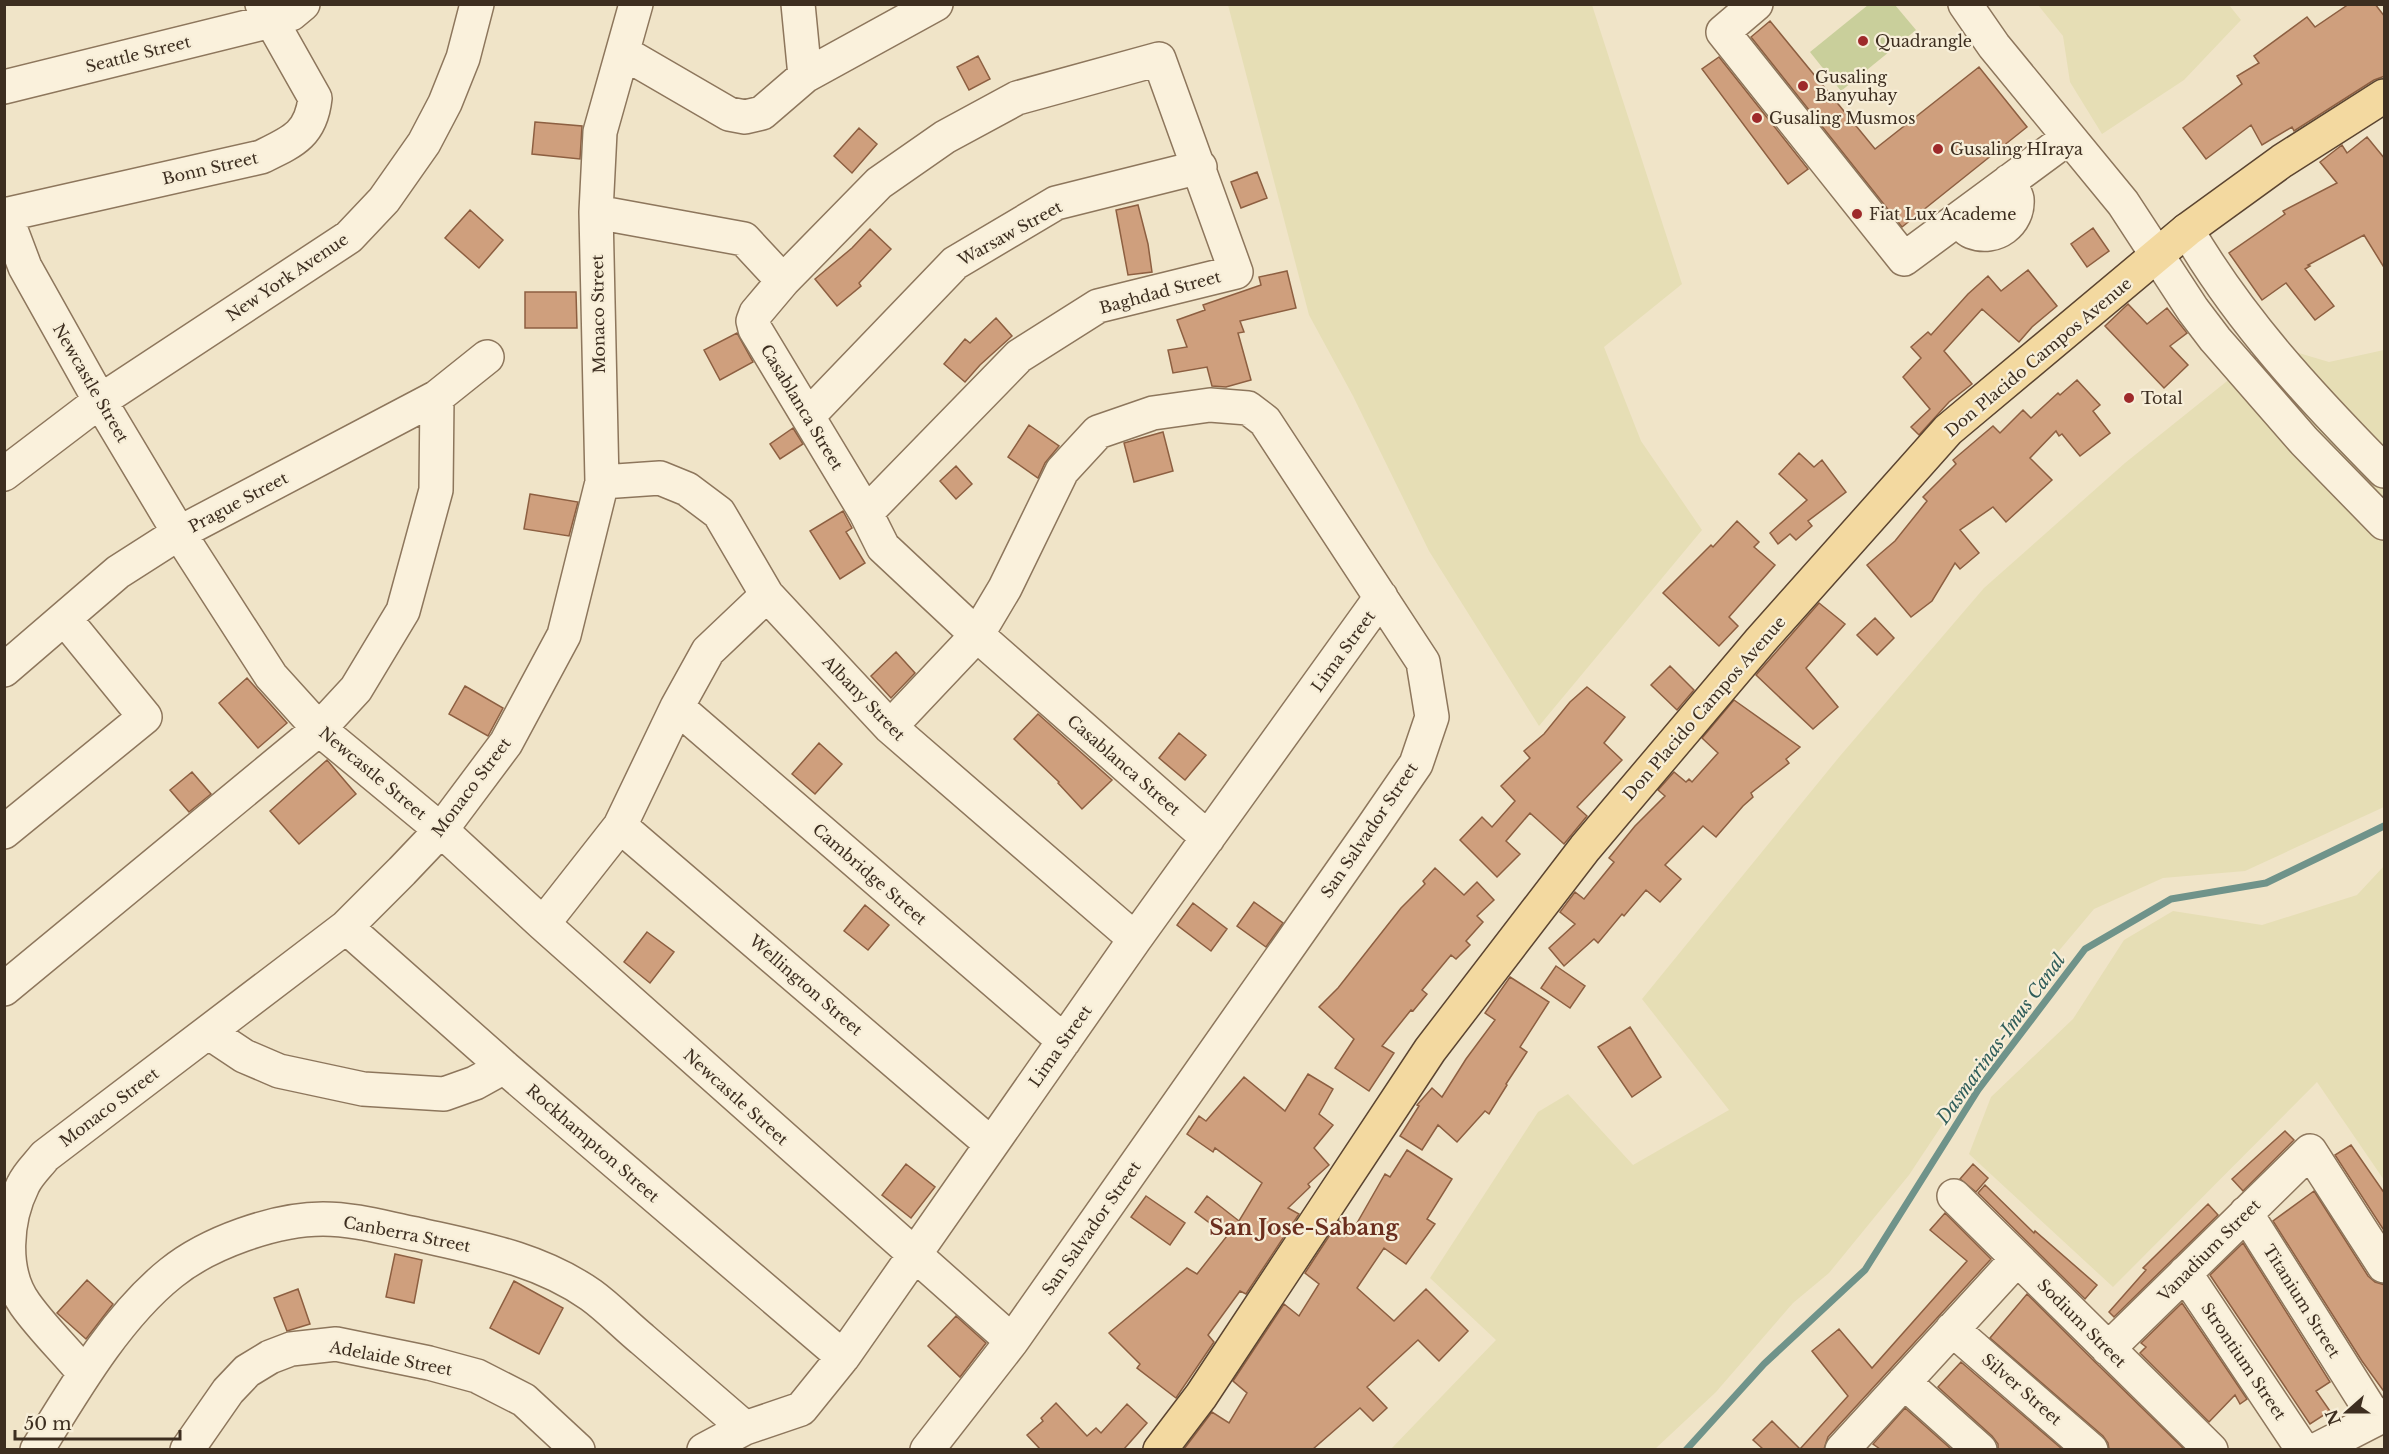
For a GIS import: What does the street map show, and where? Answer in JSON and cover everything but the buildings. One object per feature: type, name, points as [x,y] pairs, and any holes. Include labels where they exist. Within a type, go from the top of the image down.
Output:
[{"type":"main road","name":"Don Placido Campos Avenue","points":[[1160,1449],[1201,1396],[1430,1050],[1585,848],[1761,640],[1948,430],[2187,230],[2282,162],[2385,96]]},
{"type":"street","name":"Seattle Street","points":[[4,87],[266,13],[291,14],[303,4]]},
{"type":"street","name":"New York Avenue","points":[[4,474],[100,401],[349,237],[384,200],[424,143],[445,104],[463,58],[477,4]]},
{"type":"street","name":"Monaco Street","points":[[84,1374],[23,1302],[13,1275],[8,1244],[13,1213],[24,1183],[45,1156],[346,927],[441,830],[506,743],[564,635],[602,482],[596,212],[600,132],[636,4]]},
{"type":"street","points":[[798,4],[805,76]]},
{"type":"street","points":[[624,53],[729,114],[745,117],[762,113],[805,76],[936,4]]},
{"type":"street","points":[[1756,4],[1723,32],[1904,260],[1958,220],[1971,232],[1988,235],[2004,229],[2015,215],[2017,197],[2009,181],[2068,138]]},
{"type":"street","points":[[1965,4],[1994,46],[2123,203],[2153,259],[2222,348],[2304,441],[2385,523]]},
{"type":"street","name":"Bonn Street","points":[[5,214],[261,158],[298,139],[313,115],[315,98],[266,13]]},
{"type":"street","name":"Baghdad Street","points":[[866,513],[1019,356],[1098,306],[1236,272],[1200,167],[1159,59]]},
{"type":"street","name":"Casablanca Street","points":[[1159,59],[1017,98],[945,137],[879,183],[783,281],[756,313],[753,321],[755,330],[866,513],[883,547],[977,635],[1208,838]]},
{"type":"street","name":"Warsaw Street","points":[[808,416],[955,263],[1056,203],[1200,167]]},
{"type":"street","points":[[596,212],[744,239],[783,281]]},
{"type":"street","name":"Newcastle Street","points":[[5,214],[15,272],[100,401],[179,533],[272,675],[319,729],[441,830],[543,924],[1012,1341]]},
{"type":"street","points":[[2187,230],[2223,288],[2290,372],[2385,471]]},
{"type":"street","name":"Prague Street","points":[[4,670],[118,572],[179,533],[437,397],[487,357]]},
{"type":"street","points":[[4,989],[319,729],[356,689],[403,611],[436,490],[437,397]]},
{"type":"street","name":"San Salvador Street","points":[[890,727],[977,635],[1005,588],[1062,471],[1098,432],[1153,412],[1210,405],[1248,408],[1265,420],[1423,663],[1432,717],[1416,764],[1012,1341],[927,1449]]},
{"type":"street","name":"Albany Street","points":[[602,482],[660,478],[687,489],[719,513],[767,595],[890,727],[1135,939]]},
{"type":"street","points":[[543,924],[620,826],[677,707],[708,651],[767,595]]},
{"type":"street","name":"Lima Street","points":[[704,1449],[745,1428],[801,1409],[843,1357],[1135,939],[1381,597]]},
{"type":"street","points":[[4,832],[145,717],[65,619]]},
{"type":"street","name":"Cambridge Street","points":[[677,707],[1064,1041]]},
{"type":"street","name":"Wellington Street","points":[[620,826],[991,1144]]},
{"type":"street","name":"Rockhampton Street","points":[[346,927],[504,1067],[843,1357]]},
{"type":"street","points":[[208,1032],[244,1056],[279,1071],[363,1089],[444,1094],[475,1083],[504,1067]]},
{"type":"street","name":"Vanadium Street","points":[[2109,1348],[2310,1150],[2385,1266]]},
{"type":"street","name":"Sodium Street","points":[[1954,1196],[2211,1449]]},
{"type":"street","name":"Titanium Street","points":[[2246,1213],[2380,1417]]},
{"type":"street","name":"Canberra Street","points":[[37,1449],[84,1374],[138,1305],[171,1272],[211,1249],[250,1233],[291,1222],[322,1219],[355,1221],[480,1248],[544,1268],[591,1295],[745,1428]]},
{"type":"street","points":[[1856,1444],[1904,1382],[2017,1259]]},
{"type":"street","name":"Strontium Street","points":[[2186,1273],[2303,1449]]},
{"type":"street","name":"Silver Street","points":[[1952,1329],[2091,1449]]},
{"type":"street","name":"Adelaide Street","points":[[187,1449],[228,1392],[248,1371],[270,1357],[291,1349],[336,1344],[429,1363],[477,1376],[524,1400],[578,1449]]},
{"type":"street","points":[[1904,1382],[1980,1449]]},
{"type":"street","points":[[2316,1449],[2380,1417]]},
{"type":"shaded area","points":[[1228,5],[1592,5],[1682,284],[1604,347],[1641,441],[1702,530],[1539,726],[1429,551],[1353,396],[1309,315]]},
{"type":"shaded area","points":[[2038,5],[2229,5],[2241,20],[2184,80],[2102,134],[2070,82],[2063,36]]},
{"type":"shaded area","points":[[2272,345],[2329,362],[2384,350],[2384,807],[2245,871],[2163,878],[2094,909],[2052,959],[1909,1175],[1829,1273],[1793,1303],[1716,1392],[1655,1449],[1390,1450],[1496,1340],[1430,1278],[1538,1112],[1568,1094],[1633,1165],[1729,1110],[1642,999],[1840,756],[1984,588],[2125,463]]},
{"type":"shaded area","points":[[2384,866],[2384,1180],[2317,1082],[2113,1287],[1969,1154],[1991,1097],[2073,1019],[2124,940],[2173,911],[2262,925],[2357,895]]},
{"type":"green space","name":"Quadrangle","points":[[1868,5],[1895,5],[1916,30],[1841,91],[1810,52]]},
{"type":"waterway","name":"Dasmarinas-Imus Canal","points":[[1686,1450],[1764,1364],[1865,1270],[1978,1090],[2085,949],[2171,899],[2266,883],[2384,826]]},
{"type":"place","name":"Quadrangle","points":[[1863,41]]},
{"type":"place","name":"Gusaling Banyuhay","points":[[1803,86]]},
{"type":"place","name":"Gusaling Musmos","points":[[1757,118]]},
{"type":"place","name":"Gusaling HIraya","points":[[1938,149]]},
{"type":"place","name":"Fiat Lux Academe","points":[[1857,214]]},
{"type":"place","name":"Total","points":[[2129,398]]},
{"type":"district","name":"San Jose-Sabang","points":[[1304,1227]]}]
